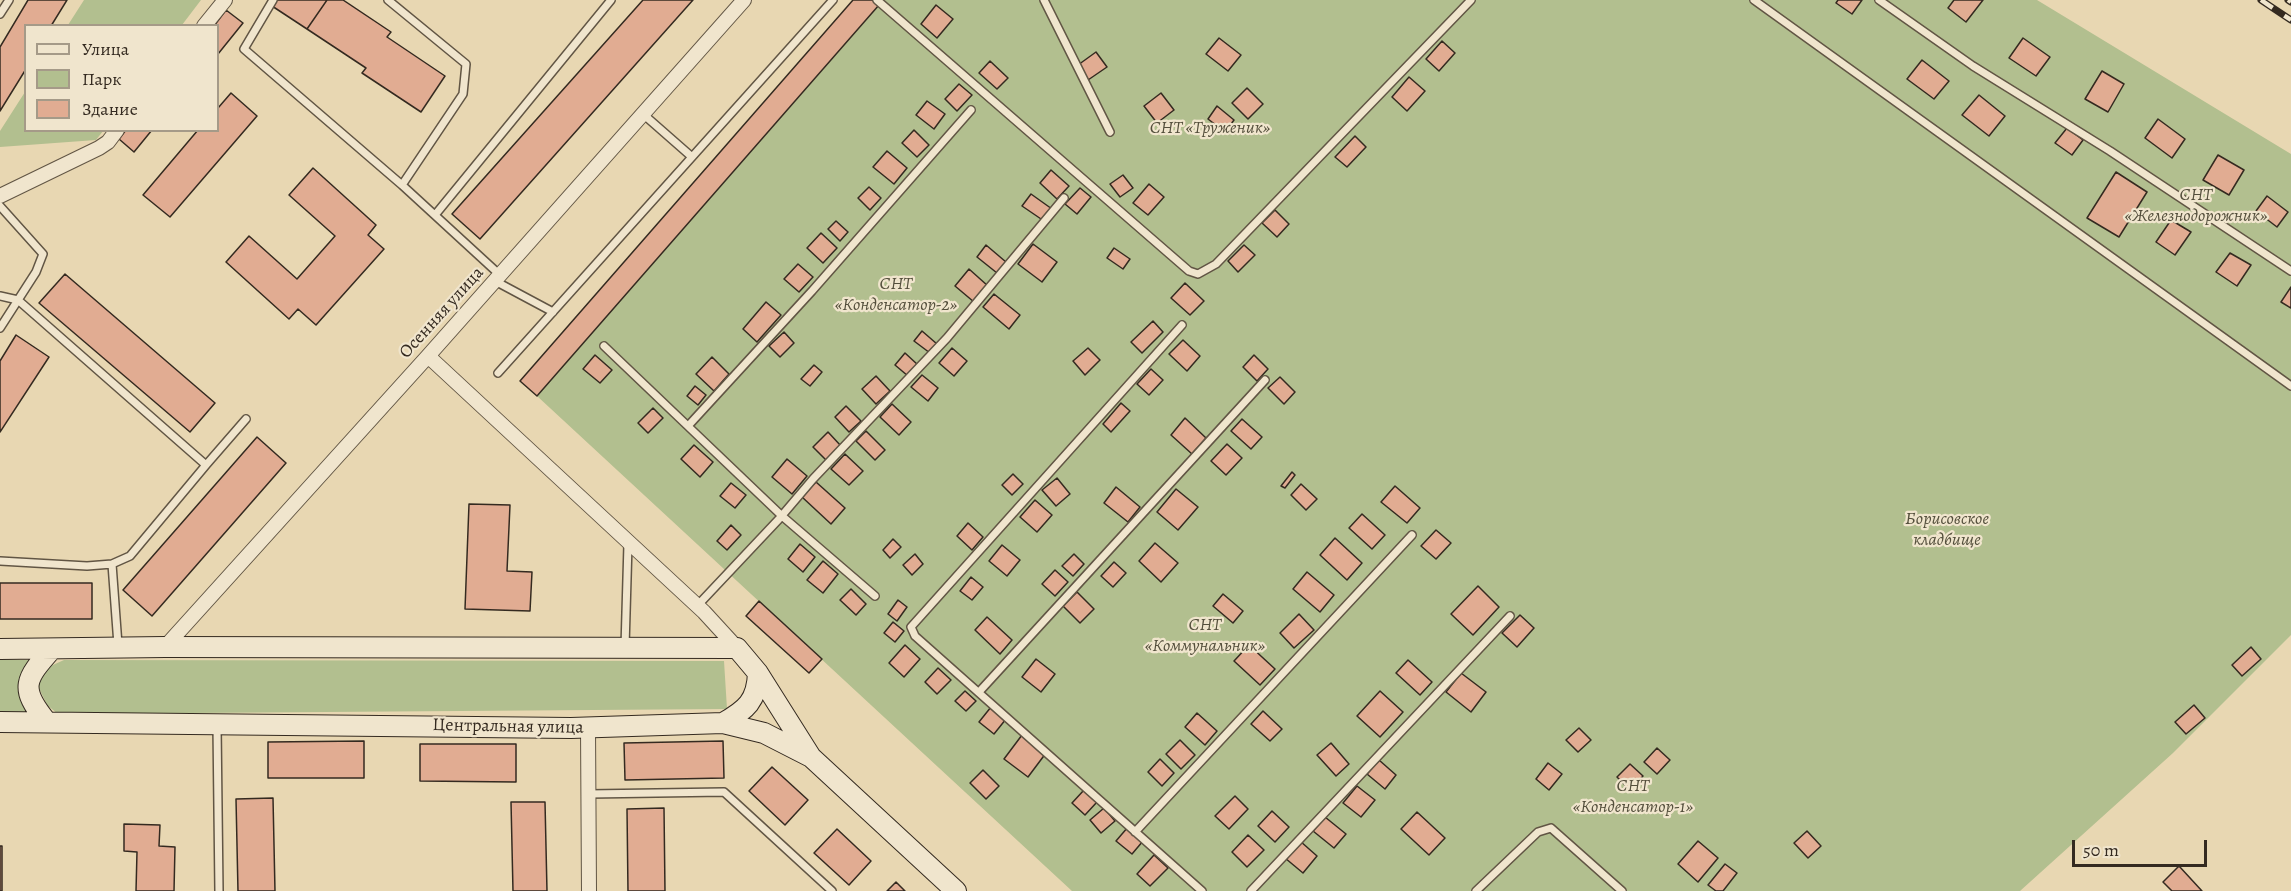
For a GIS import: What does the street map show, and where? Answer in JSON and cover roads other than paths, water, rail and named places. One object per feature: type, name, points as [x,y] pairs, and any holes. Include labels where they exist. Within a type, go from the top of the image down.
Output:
[{"type":"street","points":[[206,24],[225,0]]},
{"type":"street","name":"Осенняя улица","points":[[165,647],[428,356],[744,0]]},
{"type":"street","points":[[0,196],[99,148],[108,142],[116,132]]},
{"type":"street","points":[[428,356],[697,606],[738,648],[758,673],[811,757]]},
{"type":"street","points":[[0,649],[738,648]]},
{"type":"street","points":[[46,721],[33,705],[28,690],[32,672],[52,649]]},
{"type":"street","points":[[723,723],[742,712],[753,699],[758,673]]},
{"type":"street","name":"Центральная улица","points":[[0,722],[588,728],[723,723],[764,734],[811,757],[956,891]]},
{"type":"street","points":[[588,728],[589,891]]},
{"type":"lane","points":[[0,14],[9,0]]},
{"type":"lane","points":[[273,0],[244,49],[402,185],[497,278],[553,312]]},
{"type":"lane","points":[[388,0],[466,64],[463,94],[402,185]]},
{"type":"lane","points":[[435,215],[611,0]]},
{"type":"lane","points":[[498,373],[833,0]]},
{"type":"lane","points":[[877,0],[1189,271],[1198,274],[1216,264],[1471,0]]},
{"type":"lane","points":[[1044,0],[1110,132]]},
{"type":"lane","points":[[1754,0],[2291,386]]},
{"type":"lane","points":[[1879,0],[1972,66],[2110,152],[2291,271]]},
{"type":"lane","points":[[688,426],[812,291],[971,110]]},
{"type":"lane","points":[[643,114],[692,157]]},
{"type":"lane","points":[[697,606],[782,516],[813,479],[947,338],[1064,198]]},
{"type":"lane","points":[[0,206],[43,254],[36,272],[0,328]]},
{"type":"lane","points":[[0,296],[18,300],[206,465]]},
{"type":"lane","points":[[1182,325],[911,627],[915,636],[1202,891]]},
{"type":"lane","points":[[604,346],[782,516],[875,596]]},
{"type":"lane","points":[[979,692],[1265,380]]},
{"type":"lane","points":[[0,561],[87,566],[112,564],[130,556],[246,419]]},
{"type":"lane","points":[[1135,832],[1412,535]]},
{"type":"lane","points":[[625,648],[628,542]]},
{"type":"lane","points":[[112,564],[118,648]]},
{"type":"lane","points":[[1251,891],[1510,616]]},
{"type":"lane","points":[[217,723],[219,891]]},
{"type":"lane","points":[[589,794],[724,792],[832,891]]},
{"type":"lane","points":[[1476,891],[1538,832],[1551,828],[1622,891]]},
{"type":"railway","points":[[2261,0],[2291,20]]},
{"type":"park label","name":"СНТ «Труженик»","points":[[1210,129]]},
{"type":"park label","name":"СНТ «Железнодорожник»","points":[[2196,206]]},
{"type":"park label","name":"СНТ «Конденсатор-2»","points":[[896,295]]},
{"type":"park label","name":"Борисовское кладбище","points":[[1947,530]]},
{"type":"park label","name":"СНТ «Коммунальник»","points":[[1205,636]]},
{"type":"park label","name":"СНТ «Конденсатор-1»","points":[[1633,797]]}]
